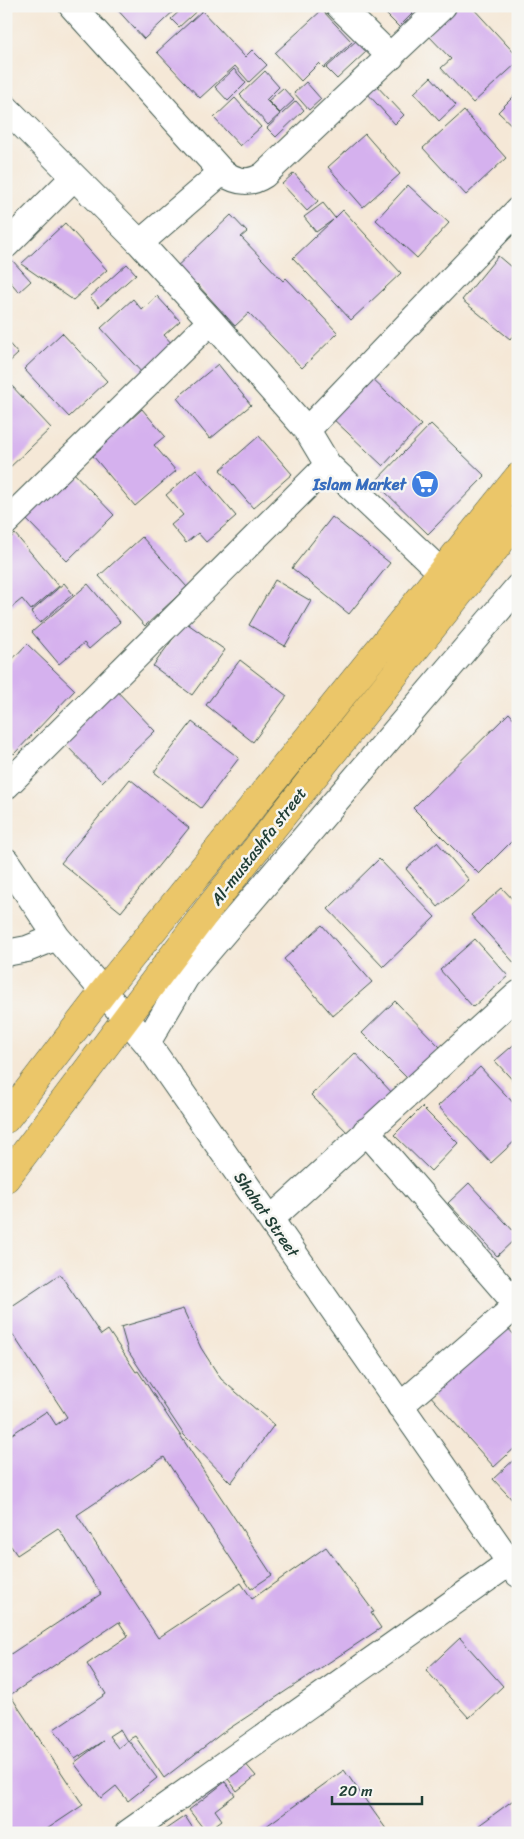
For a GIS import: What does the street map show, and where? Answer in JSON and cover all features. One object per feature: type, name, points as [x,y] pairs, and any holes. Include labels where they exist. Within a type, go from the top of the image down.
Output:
[{"type":"main road","name":"Al-mustashfa street","points":[[6,1119],[104,991],[518,477]]},
{"type":"main road","name":"Al-mustashfa street","points":[[6,1178],[127,1020],[209,908],[518,520]]},
{"type":"street","points":[[72,6],[222,172],[231,179],[241,182],[255,181],[264,175],[443,6]]},
{"type":"street","points":[[339,6],[391,57]]},
{"type":"street","points":[[6,108],[140,243],[211,321],[307,430],[328,465],[441,572]]},
{"type":"street","points":[[140,243],[222,172]]},
{"type":"street","points":[[6,245],[74,177]]},
{"type":"street","points":[[307,430],[518,210]]},
{"type":"street","points":[[6,522],[211,321]]},
{"type":"street","points":[[6,786],[328,465]]},
{"type":"street","points":[[147,1043],[186,977],[518,587]]},
{"type":"street","name":"Shahat Street","points":[[6,861],[58,937],[147,1043],[514,1569]]},
{"type":"street","points":[[6,953],[27,949],[58,937]]},
{"type":"street","points":[[271,1219],[518,994]]},
{"type":"street","points":[[366,1131],[514,1296],[400,1406]]},
{"type":"street","points":[[128,1833],[514,1569]]},
{"type":"building","points":[[114,6],[179,6],[144,39]]},
{"type":"building","points":[[185,6],[202,6],[179,27],[171,19]]},
{"type":"building","points":[[378,6],[420,6],[399,27]]},
{"type":"building","points":[[457,6],[471,6],[518,57],[518,62],[473,103],[441,68],[451,59],[427,34]]},
{"type":"building","points":[[322,10],[352,42],[324,68],[319,63],[301,81],[275,53]]},
{"type":"building","points":[[202,11],[245,57],[252,50],[267,65],[249,82],[235,66],[200,98],[157,52]]},
{"type":"building","points":[[357,40],[367,51],[337,79],[326,68]]},
{"type":"building","points":[[234,69],[246,83],[228,101],[215,87]]},
{"type":"building","points":[[265,71],[279,87],[266,100],[280,114],[268,125],[240,95]]},
{"type":"building","points":[[431,77],[456,105],[439,121],[414,93]]},
{"type":"building","points":[[306,82],[321,99],[309,110],[294,93]]},
{"type":"building","points":[[375,84],[404,115],[395,124],[367,93]]},
{"type":"building","points":[[283,88],[294,100],[280,113],[268,101]]},
{"type":"building","points":[[518,92],[518,131],[498,112]]},
{"type":"building","points":[[235,98],[261,127],[240,146],[214,118]]},
{"type":"building","points":[[296,101],[304,110],[276,137],[267,128]]},
{"type":"building","points":[[464,111],[506,158],[466,195],[423,148]]},
{"type":"building","points":[[365,134],[400,174],[363,207],[328,167]]},
{"type":"building","points":[[294,173],[318,201],[307,211],[282,184]]},
{"type":"building","points":[[408,185],[449,223],[417,258],[376,220]]},
{"type":"building","points":[[323,203],[335,218],[343,210],[401,273],[351,320],[293,258],[333,220],[316,232],[304,217]]},
{"type":"building","points":[[231,215],[247,232],[241,237],[283,281],[286,278],[338,333],[302,368],[249,313],[235,326],[197,284],[191,289],[173,270]]},
{"type":"building","points":[[65,223],[107,270],[73,300],[21,264]]},
{"type":"building","points":[[498,256],[518,273],[518,329],[510,339],[462,300]]},
{"type":"building","points":[[12,260],[31,281],[19,292],[6,277],[6,265]]},
{"type":"building","points":[[127,264],[136,274],[99,307],[90,297]]},
{"type":"building","points":[[157,296],[180,321],[164,335],[174,346],[143,374],[101,328],[133,299],[142,310]]},
{"type":"building","points":[[62,333],[107,381],[69,417],[24,369]]},
{"type":"building","points":[[6,340],[18,354],[6,365]]},
{"type":"building","points":[[218,364],[251,405],[210,439],[177,398]]},
{"type":"building","points":[[370,377],[421,425],[383,466],[331,417]]},
{"type":"building","points":[[11,385],[51,428],[6,471],[6,389]]},
{"type":"building","points":[[142,409],[165,436],[154,445],[176,471],[135,506],[93,456],[101,449],[96,443],[125,418],[128,422]]},
{"type":"building","points":[[431,424],[485,476],[428,534],[375,482]]},
{"type":"building","points":[[259,436],[292,474],[253,508],[220,470]]},
{"type":"building","points":[[196,469],[236,516],[206,542],[198,533],[186,543],[171,525],[183,515],[166,495]]},
{"type":"building","points":[[71,470],[114,515],[67,561],[23,516]]},
{"type":"building","points":[[332,517],[390,563],[349,614],[292,568]]},
{"type":"building","points":[[15,534],[59,586],[31,610],[22,599],[6,612],[6,542]]},
{"type":"building","points":[[142,537],[187,587],[145,626],[99,576]]},
{"type":"building","points":[[275,580],[311,601],[285,646],[249,625]]},
{"type":"building","points":[[64,583],[73,594],[40,623],[31,612]]},
{"type":"building","points":[[88,584],[120,622],[89,649],[84,643],[59,664],[32,632]]},
{"type":"building","points":[[185,622],[225,650],[192,695],[153,666]]},
{"type":"building","points":[[27,644],[75,690],[14,754],[6,747],[6,666]]},
{"type":"building","points":[[240,660],[287,696],[253,742],[206,705]]},
{"type":"building","points":[[115,689],[155,731],[102,782],[62,741]]},
{"type":"building","points":[[509,713],[518,723],[518,835],[479,874],[413,808]]},
{"type":"building","points":[[192,722],[239,758],[201,808],[154,772]]},
{"type":"building","points":[[130,779],[189,828],[121,912],[61,863]]},
{"type":"building","points":[[437,842],[469,880],[438,907],[406,869]]},
{"type":"building","points":[[379,859],[435,917],[383,967],[328,909]]},
{"type":"building","points":[[502,888],[518,905],[517,966],[471,915]]},
{"type":"building","points":[[322,925],[372,982],[333,1016],[284,959]]},
{"type":"building","points":[[475,939],[508,976],[473,1007],[440,970]]},
{"type":"building","points":[[395,1001],[440,1047],[408,1079],[362,1033]]},
{"type":"building","points":[[518,1041],[518,1086],[495,1061]]},
{"type":"building","points":[[355,1053],[394,1095],[351,1136],[311,1095]]},
{"type":"building","points":[[480,1067],[518,1108],[518,1138],[491,1163],[438,1106]]},
{"type":"building","points":[[422,1107],[458,1143],[431,1171],[394,1135]]},
{"type":"building","points":[[469,1183],[518,1236],[497,1256],[448,1203]]},
{"type":"building","points":[[60,1274],[101,1335],[108,1330],[136,1372],[138,1371],[272,1575],[251,1589],[164,1457],[77,1515],[158,1638],[241,1583],[252,1599],[326,1547],[374,1612],[371,1613],[381,1628],[221,1734],[164,1778],[135,1736],[128,1740],[157,1778],[128,1801],[116,1786],[101,1798],[74,1763],[103,1741],[75,1759],[54,1729],[106,1694],[87,1664],[128,1636],[119,1622],[10,1695],[83,1805],[41,1833],[6,1833],[6,1657],[101,1594],[58,1528],[17,1555],[6,1539],[6,1438],[47,1411],[56,1425],[67,1417],[6,1324],[6,1310]],"holes":[[[120,1729],[127,1741],[118,1748],[109,1736]]]},
{"type":"building","points":[[183,1309],[201,1348],[221,1379],[274,1425],[231,1483],[184,1435],[128,1351],[121,1327]]},
{"type":"building","points":[[504,1324],[518,1339],[518,1445],[494,1467],[428,1393]]},
{"type":"building","points":[[518,1456],[518,1506],[493,1479]]},
{"type":"building","points":[[460,1638],[503,1686],[469,1718],[426,1670]]},
{"type":"building","points":[[244,1762],[256,1776],[237,1791],[226,1776]]},
{"type":"building","points":[[344,1770],[389,1833],[258,1832]]},
{"type":"building","points":[[225,1782],[235,1795],[215,1810],[222,1820],[206,1832],[189,1810]]},
{"type":"building","points":[[516,1798],[518,1833],[483,1833],[478,1826]]},
{"type":"building","points":[[185,1816],[196,1833],[160,1833]]},
{"type":"place","name":"Islam Market","points":[[425,484]]}]
